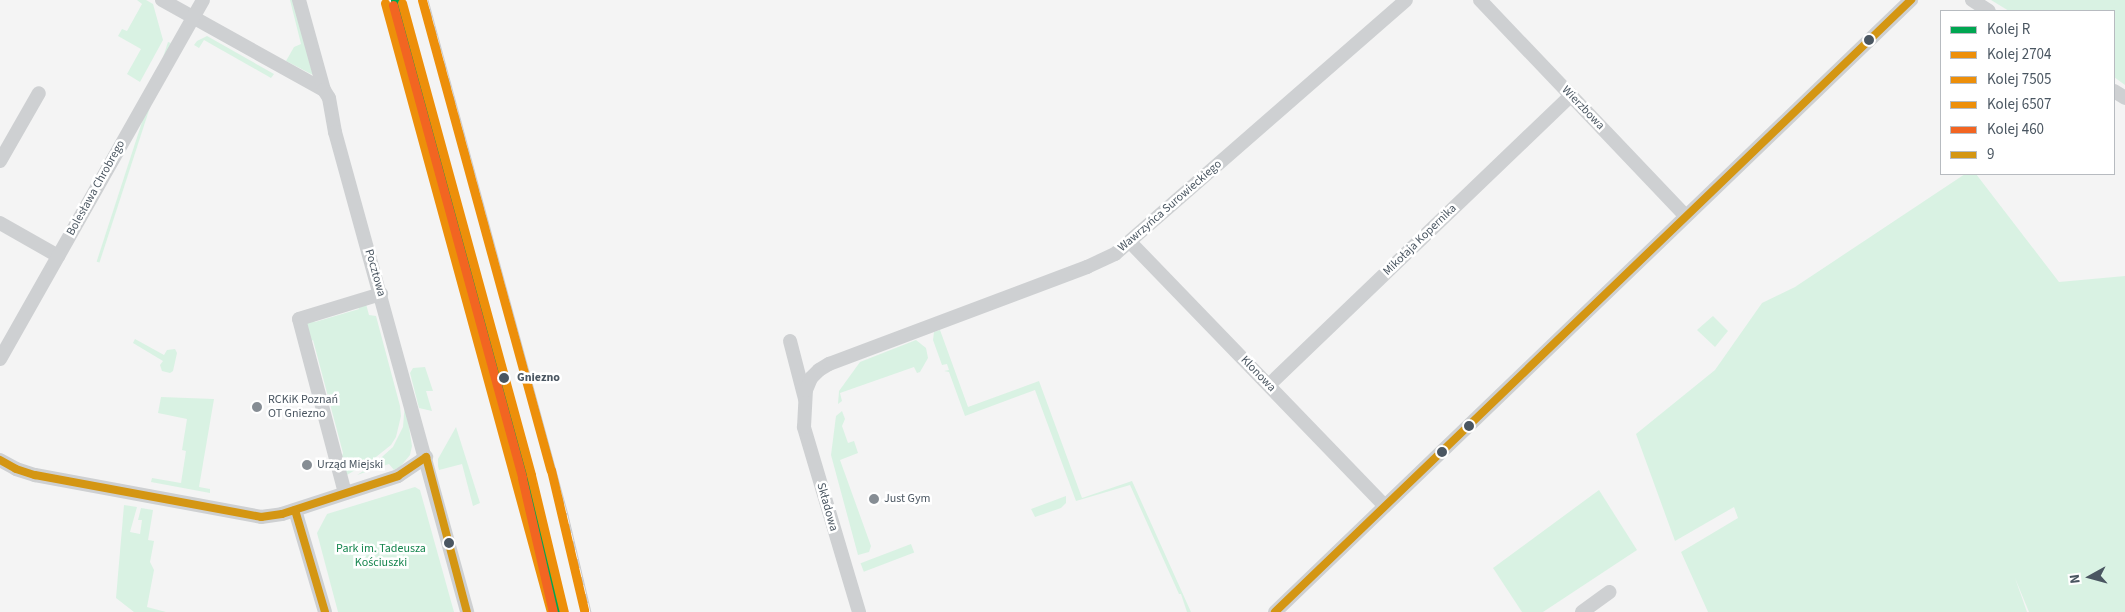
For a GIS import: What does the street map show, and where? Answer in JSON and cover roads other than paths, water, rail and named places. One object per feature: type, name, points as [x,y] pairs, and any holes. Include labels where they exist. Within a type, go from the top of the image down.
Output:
[{"type":"street","points":[[162,0],[324,90]]},
{"type":"street","points":[[193,18],[203,0]]},
{"type":"street","name":"Pocztowa","points":[[299,0],[324,90],[329,98],[335,132],[467,612]]},
{"type":"street","name":"Wawrzyńca Surowieckiego","points":[[815,374],[1105,260],[1130,242],[1406,0]]},
{"type":"street","name":"Wierzbowa","points":[[1480,0],[1686,216]]},
{"type":"street","points":[[1275,612],[1911,0]]},
{"type":"street","points":[[1972,0],[1987,10]]},
{"type":"street","name":"Bolesława Chrobrego","points":[[0,359],[193,18]]},
{"type":"street","points":[[0,161],[39,92]]},
{"type":"street","name":"Mikołaja Kopernika","points":[[1269,386],[1571,95]]},
{"type":"street","points":[[0,223],[57,258]]},
{"type":"street","points":[[0,235],[22,241],[57,258]]},
{"type":"street","name":"Klonowa","points":[[1130,242],[1385,506]]},
{"type":"street","points":[[345,493],[299,319],[381,294]]},
{"type":"street","name":"Składowa","points":[[790,341],[805,401]]},
{"type":"street","points":[[794,356],[815,374]]},
{"type":"street","name":"Składowa","points":[[815,374],[806,390],[804,427],[858,612]]},
{"type":"street","points":[[0,460],[16,469],[35,474],[261,517],[296,510],[398,476],[426,458]]},
{"type":"street","points":[[0,472],[35,474]]},
{"type":"street","points":[[296,510],[325,612]]},
{"type":"street","points":[[1582,612],[1610,592]]},
{"type":"railway","points":[[426,0],[566,515],[589,612]]},
{"type":"rail line","name":"R","points":[[395,0],[561,612]]},
{"type":"rail line","name":"6507","points":[[422,0],[551,470],[584,610]]},
{"type":"rail line","name":"2704","points":[[385,3],[551,612]]},
{"type":"rail line","name":"7505","points":[[402,3],[531,475],[564,612]]},
{"type":"rail line","name":"460","points":[[393,5],[522,478],[553,612]]},
{"type":"place","name":"Gniezno","points":[[504,378]]},
{"type":"place","name":"RCKiK Poznań OT Gniezno","points":[[257,407]]},
{"type":"place","name":"Urząd Miejski","points":[[307,465]]},
{"type":"place","name":"Just Gym","points":[[874,499]]},
{"type":"park label","name":"Park im. Tadeusza Kościuszki","points":[[381,556]]}]
